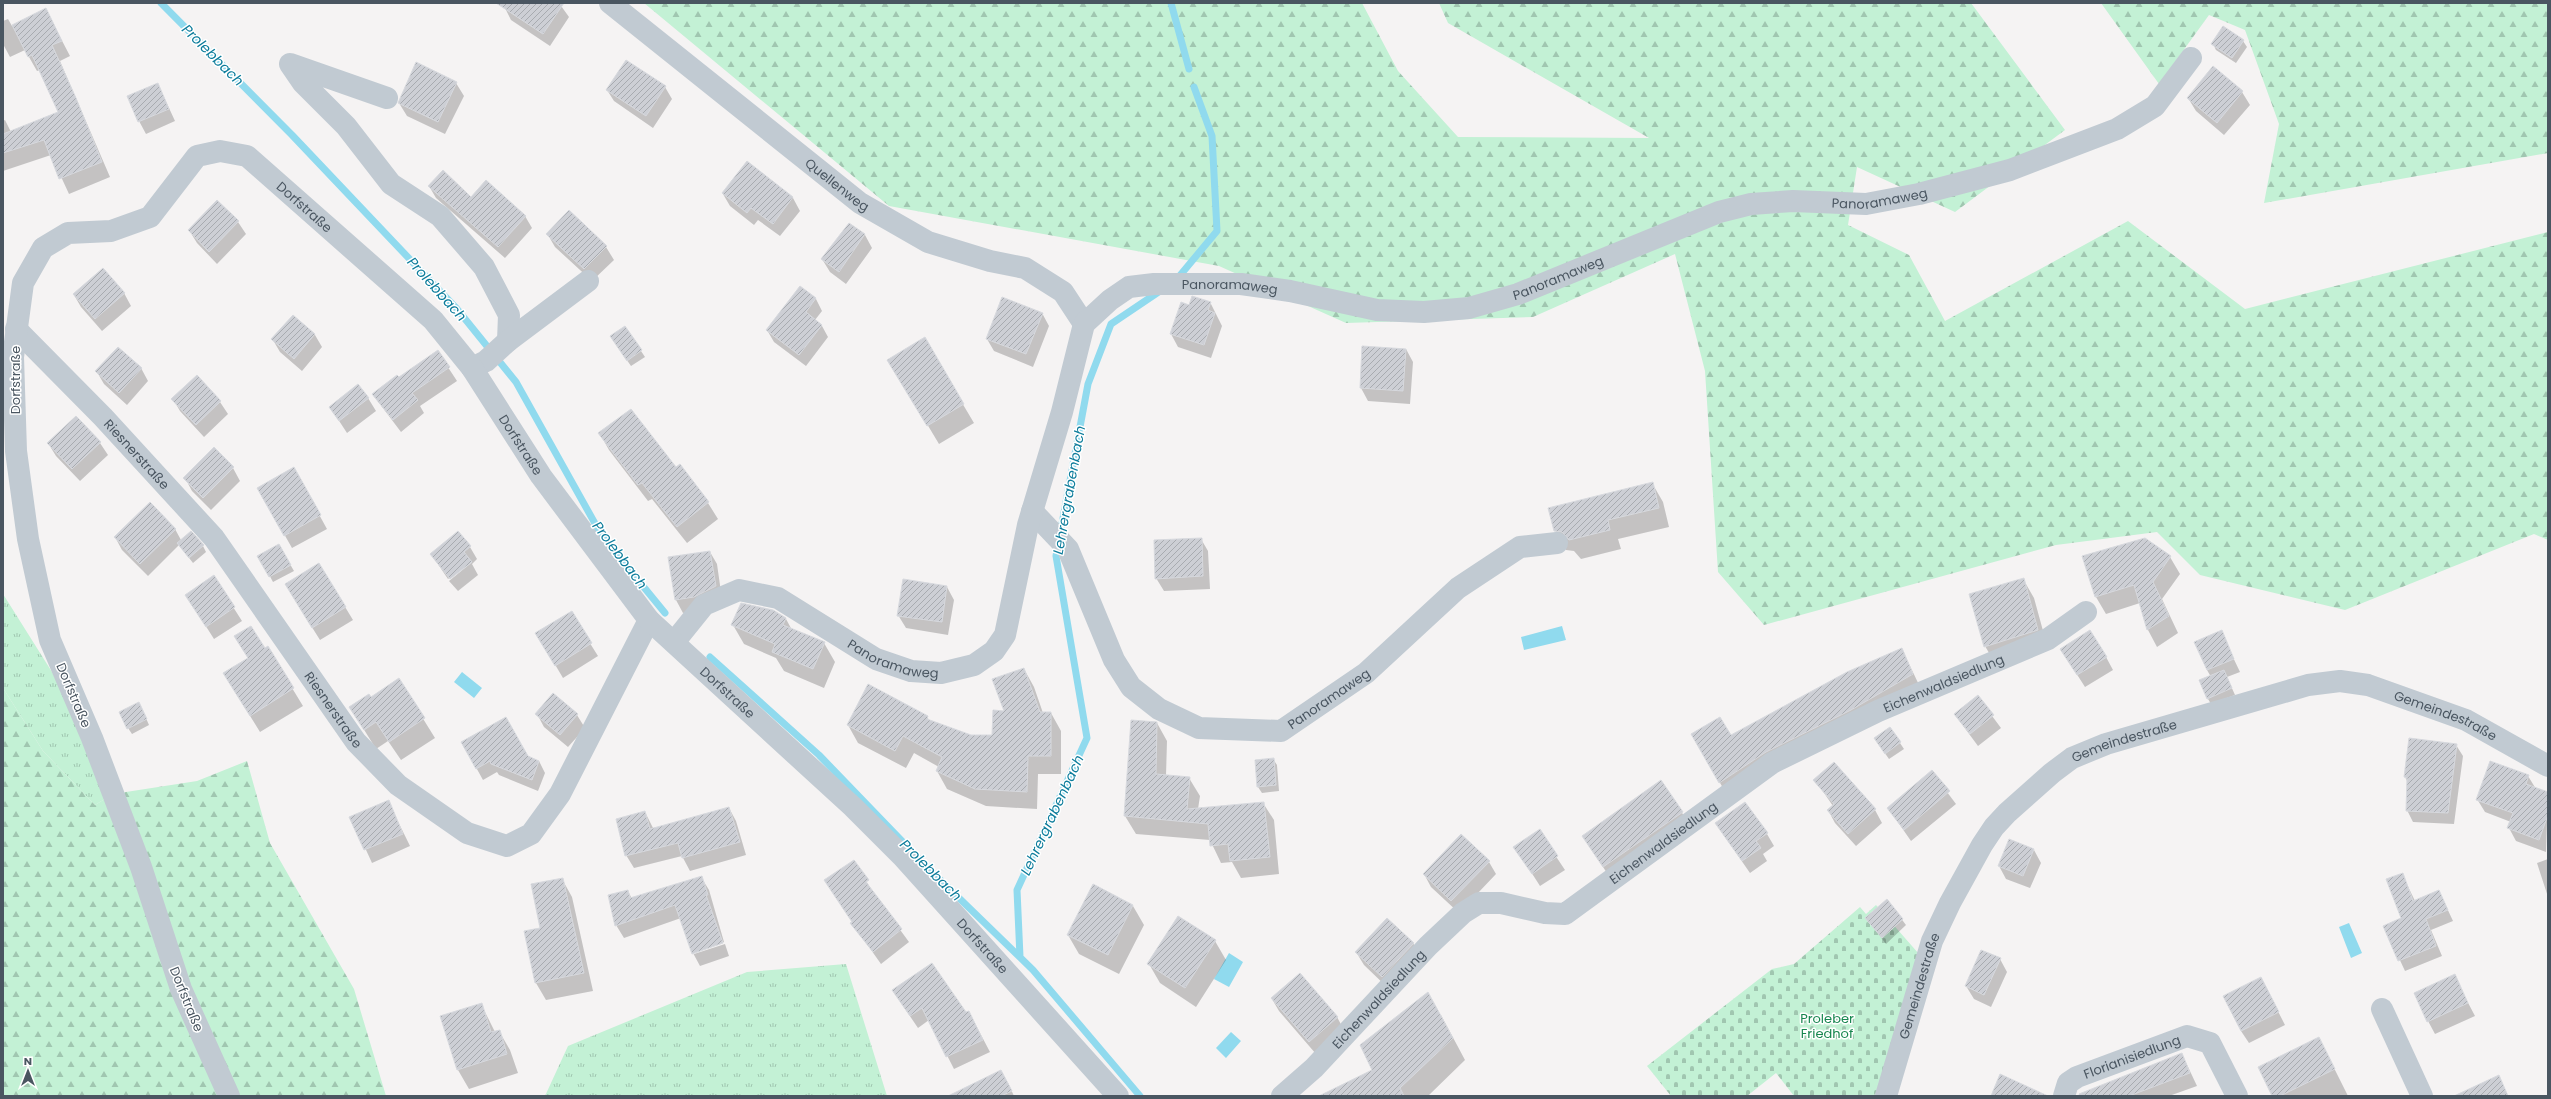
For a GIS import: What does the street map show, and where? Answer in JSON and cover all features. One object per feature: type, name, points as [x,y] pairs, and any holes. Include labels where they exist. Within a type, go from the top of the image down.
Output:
[{"type":"street","name":"Quellenweg","points":[[610,3],[860,203],[928,242],[990,261],[1025,268],[1063,292],[1084,324]]},
{"type":"street","name":"Panoramaweg","points":[[675,641],[704,605],[739,590],[778,598],[876,659],[911,671],[941,673],[974,665],[994,651],[1005,635],[1037,516],[1084,324],[1110,300],[1129,287],[1184,283],[1241,284],[1290,291],[1377,310],[1424,312],[1469,308],[1518,294],[1719,212],[1751,204],[1793,200],[1866,204],[1919,194],[2010,170],[2117,129],[2155,106],[2191,58]]},
{"type":"street","points":[[387,98],[290,64],[303,83],[346,126],[391,184],[440,216],[484,267],[509,315],[508,341]]},
{"type":"street","name":"Dorfstraße","points":[[229,1096],[181,989],[138,860],[92,738],[50,640],[28,539],[16,451],[13,357],[23,283],[43,248],[68,233],[111,230],[150,218],[198,156],[220,151],[247,156],[433,320],[479,364],[541,476],[649,620],[675,641],[806,762],[891,845],[1118,1096]]},
{"type":"street","points":[[479,364],[588,281]]},
{"type":"street","name":"Riesnerstraße","points":[[16,329],[103,417],[214,538],[356,742],[398,785],[467,833],[507,846],[531,834],[560,794],[649,620]]},
{"type":"street","name":"Panoramaweg","points":[[1037,516],[1068,549],[1114,660],[1131,687],[1159,709],[1199,728],[1281,731],[1366,672],[1458,588],[1520,547],[1557,543]]},
{"type":"street","name":"Eichenwaldsiedlung","points":[[1282,1096],[1314,1068],[1428,946],[1463,913],[1479,903],[1501,903],[1545,913],[1565,914],[1772,763],[1878,711],[2048,639],[2086,612]]},
{"type":"street","name":"Gemeindestraße","points":[[1886,1096],[1932,941],[1950,903],[1994,827],[2052,773],[2072,758],[2106,744],[2308,685],[2340,681],[2368,685],[2466,720],[2548,766]]},
{"type":"street","points":[[2382,1009],[2422,1096]]},
{"type":"street","name":"Florianisiedlung","points":[[2066,1089],[2090,1071],[2187,1036],[2210,1044],[2237,1096]]},
{"type":"green space","points":[[644,3],[1362,3],[1398,71],[1458,137],[1649,138],[1448,23],[1439,3],[1971,3],[2065,130],[1955,212],[1857,167],[1848,225],[1909,255],[1945,321],[2128,221],[2245,309],[2548,232],[2548,540],[2534,534],[2345,610],[2200,575],[2157,532],[2056,545],[1764,625],[1718,572],[1705,371],[1675,254],[1533,317],[1346,323],[1219,266],[889,206]]},
{"type":"green space","points":[[2101,3],[2548,3],[2548,153],[2264,203],[2279,124],[2245,30],[2209,15],[2159,84]]},
{"type":"green space","points":[[3,594],[52,672],[113,794],[95,805],[43,751],[3,688]]},
{"type":"green space","points":[[3,688],[43,751],[95,805],[113,794],[197,781],[247,761],[270,843],[354,989],[386,1096],[3,1096]]},
{"type":"green space","name":"Proleber Friedhof","points":[[1876,905],[1919,954],[1882,1088],[1873,1096],[1794,1096],[1776,1073],[1747,1096],[1671,1096],[1647,1066],[1772,969],[1794,964],[1860,907],[1866,914]]},
{"type":"green space","points":[[846,964],[887,1096],[545,1096],[568,1046],[747,972]]},
{"type":"water","points":[[1562,626],[1566,640],[1524,650],[1521,637]]},
{"type":"water","points":[[462,672],[482,688],[474,698],[454,682]]},
{"type":"water","points":[[2349,923],[2362,953],[2351,958],[2339,927]]},
{"type":"water","points":[[1229,953],[1243,962],[1229,987],[1214,979]]},
{"type":"water","points":[[1231,1032],[1241,1041],[1226,1058],[1216,1048]]},
{"type":"building","points":[[496,3],[564,3],[543,34]]},
{"type":"building","points":[[46,8],[62,41],[52,45],[76,98],[102,162],[59,179],[44,140],[3,153],[3,134],[58,112],[32,55],[28,57],[12,25]]},
{"type":"building","points":[[2223,26],[2244,40],[2232,58],[2211,44]]},
{"type":"building","points":[[626,60],[666,86],[646,116],[606,90]]},
{"type":"building","points":[[416,62],[457,82],[438,122],[398,103]]},
{"type":"building","points":[[2213,66],[2243,91],[2217,123],[2187,98]]},
{"type":"building","points":[[158,83],[169,109],[138,122],[127,96]]},
{"type":"building","points":[[747,161],[793,197],[773,224],[751,208],[747,213],[722,193]]},
{"type":"building","points":[[443,170],[471,197],[486,180],[526,216],[498,247],[428,186]]},
{"type":"building","points":[[217,200],[239,221],[209,252],[188,230]]},
{"type":"building","points":[[569,210],[607,246],[584,269],[546,234]]},
{"type":"building","points":[[849,223],[865,234],[839,272],[821,259]]},
{"type":"building","points":[[103,268],[125,293],[95,319],[73,294]]},
{"type":"building","points":[[800,286],[816,298],[806,312],[822,325],[799,355],[766,330]]},
{"type":"building","points":[[1192,296],[1211,302],[1208,310],[1215,313],[1204,345],[1170,334],[1181,302],[1189,305]]},
{"type":"building","points":[[1002,297],[1043,313],[1026,354],[986,339]]},
{"type":"building","points":[[293,315],[315,334],[294,359],[271,339]]},
{"type":"building","points":[[625,326],[642,350],[627,361],[610,336]]},
{"type":"building","points":[[925,337],[964,404],[927,426],[887,360]]},
{"type":"building","points":[[1362,346],[1406,349],[1403,391],[1360,388]]},
{"type":"building","points":[[118,347],[142,368],[119,393],[95,371]]},
{"type":"building","points":[[438,350],[450,367],[412,393],[418,400],[393,420],[372,394],[397,375],[399,377]]},
{"type":"building","points":[[197,375],[221,401],[196,425],[171,399]]},
{"type":"building","points":[[358,384],[369,398],[339,421],[329,407]]},
{"type":"building","points":[[631,409],[676,467],[680,464],[709,502],[677,527],[642,483],[638,485],[598,433]]},
{"type":"building","points":[[76,416],[101,442],[72,469],[47,443]]},
{"type":"building","points":[[214,447],[234,467],[203,498],[183,478]]},
{"type":"building","points":[[294,467],[321,515],[284,536],[257,488]]},
{"type":"building","points":[[1653,482],[1659,508],[1608,520],[1610,530],[1569,540],[1562,532],[1554,531],[1548,508]]},
{"type":"building","points":[[150,502],[176,529],[140,564],[114,537]]},
{"type":"building","points":[[191,531],[204,545],[189,558],[177,543]]},
{"type":"building","points":[[458,531],[471,546],[464,552],[472,562],[450,579],[430,554]]},
{"type":"building","points":[[1202,538],[1203,576],[1155,579],[1154,540]]},
{"type":"building","points":[[2145,538],[2171,556],[2153,582],[2169,616],[2147,630],[2134,585],[2095,597],[2082,556]]},
{"type":"building","points":[[279,544],[291,565],[269,577],[257,556]]},
{"type":"building","points":[[710,551],[716,586],[694,597],[675,600],[668,557]]},
{"type":"building","points":[[319,563],[346,607],[312,628],[285,584]]},
{"type":"building","points":[[214,575],[235,607],[206,627],[185,595]]},
{"type":"building","points":[[2024,578],[2038,630],[1984,647],[1969,594]]},
{"type":"building","points":[[903,579],[947,586],[942,622],[897,616]]},
{"type":"building","points":[[741,603],[773,610],[786,618],[783,625],[825,642],[813,669],[772,652],[775,644],[731,625]]},
{"type":"building","points":[[572,611],[592,643],[555,666],[535,633]]},
{"type":"building","points":[[251,626],[265,648],[268,646],[294,688],[250,716],[223,673],[248,658],[234,636]]},
{"type":"building","points":[[2090,630],[2107,657],[2077,675],[2060,649]]},
{"type":"building","points":[[2222,630],[2234,659],[2207,670],[2194,642]]},
{"type":"building","points":[[1902,648],[1913,674],[1851,710],[1766,752],[1719,783],[1691,734],[1720,717],[1731,735],[1847,672]]},
{"type":"building","points":[[1024,668],[1040,712],[1051,712],[1051,756],[1028,756],[1027,792],[975,789],[936,771],[942,757],[903,736],[895,751],[847,725],[868,684],[928,716],[927,719],[971,735],[992,735],[993,710],[1004,711],[992,679]]},
{"type":"building","points":[[2224,670],[2232,688],[2207,699],[2199,680]]},
{"type":"building","points":[[399,678],[425,718],[389,742],[376,722],[364,730],[349,707],[369,694],[371,697]]},
{"type":"building","points":[[553,693],[578,714],[560,735],[535,714]]},
{"type":"building","points":[[1978,695],[1994,715],[1970,734],[1954,714]]},
{"type":"building","points":[[139,702],[147,719],[127,729],[119,712]]},
{"type":"building","points":[[506,717],[528,756],[539,761],[532,780],[491,764],[490,761],[476,769],[461,742]]},
{"type":"building","points":[[1131,720],[1157,722],[1156,774],[1190,777],[1187,809],[1264,802],[1270,857],[1230,861],[1228,844],[1210,846],[1208,824],[1124,816]]},
{"type":"building","points":[[1890,727],[1901,742],[1885,754],[1874,738]]},
{"type":"building","points":[[2409,738],[2457,744],[2448,813],[2406,811],[2407,778],[2404,777]]},
{"type":"building","points":[[1274,758],[1276,785],[1257,787],[1255,760]]},
{"type":"building","points":[[2490,761],[2529,775],[2526,784],[2548,792],[2548,815],[2539,840],[2507,828],[2513,813],[2476,800]]},
{"type":"building","points":[[1834,762],[1876,809],[1848,834],[1827,810],[1834,804],[1813,780]]},
{"type":"building","points":[[1932,770],[1950,791],[1904,830],[1887,808]]},
{"type":"building","points":[[1661,780],[1683,812],[1603,867],[1582,836]]},
{"type":"building","points":[[389,800],[403,834],[364,850],[349,817]]},
{"type":"building","points":[[1745,802],[1768,833],[1756,841],[1761,848],[1742,861],[1715,823]]},
{"type":"building","points":[[729,807],[740,842],[682,858],[678,843],[625,856],[616,819],[645,811],[650,829]]},
{"type":"building","points":[[1540,829],[1558,856],[1532,874],[1513,847]]},
{"type":"building","points":[[1461,834],[1490,861],[1451,901],[1423,874]]},
{"type":"building","points":[[2009,839],[2034,849],[2023,876],[1998,866]]},
{"type":"building","points":[[854,860],[869,880],[866,882],[902,929],[873,952],[850,923],[852,922],[824,880]]},
{"type":"building","points":[[2403,873],[2413,901],[2439,890],[2448,910],[2426,919],[2436,946],[2398,961],[2383,926],[2401,918],[2386,879]]},
{"type":"building","points":[[702,876],[708,895],[706,895],[723,943],[692,954],[675,905],[615,926],[608,895],[628,890],[630,898]]},
{"type":"building","points":[[563,878],[584,973],[535,983],[524,931],[540,928],[531,884]]},
{"type":"building","points":[[1093,884],[1133,905],[1108,955],[1067,935]]},
{"type":"building","points":[[1887,899],[1903,919],[1882,938],[1865,918]]},
{"type":"building","points":[[1178,916],[1216,940],[1185,988],[1147,964]]},
{"type":"building","points":[[1387,918],[1414,943],[1382,977],[1355,952]]},
{"type":"building","points":[[1981,950],[2001,958],[1984,995],[1965,986]]},
{"type":"building","points":[[932,963],[966,1012],[969,1011],[983,1040],[946,1057],[922,1008],[910,1016],[892,990]]},
{"type":"building","points":[[1300,973],[1338,1017],[1309,1042],[1271,998]]},
{"type":"building","points":[[2455,974],[2468,1003],[2427,1022],[2414,993]]},
{"type":"building","points":[[2261,977],[2279,1012],[2241,1031],[2223,996]]},
{"type":"building","points":[[1428,992],[1453,1038],[1400,1088],[1404,1096],[1319,1096],[1372,1070],[1360,1045]]},
{"type":"building","points":[[482,1003],[491,1032],[500,1030],[507,1054],[457,1070],[440,1016]]},
{"type":"building","points":[[2319,1037],[2335,1069],[2280,1096],[2272,1096],[2258,1067]]},
{"type":"building","points":[[2182,1053],[2190,1073],[2129,1096],[2080,1096],[2079,1094]]},
{"type":"building","points":[[1001,1070],[1012,1091],[1001,1096],[948,1096]]},
{"type":"building","points":[[2000,1074],[2048,1096],[1991,1096]]},
{"type":"building","points":[[2499,1075],[2508,1096],[2454,1096]]},
{"type":"waterway","name":"Prolebbach","points":[[161,3],[292,135],[457,309],[516,382],[602,536],[665,613]]},
{"type":"waterway","name":"Lehrergrabenbach","points":[[1171,3],[1189,69]]},
{"type":"waterway","name":"Lehrergrabenbach","points":[[1177,279],[1217,231],[1212,136],[1194,87]]},
{"type":"waterway","name":"Lehrergrabenbach","points":[[1020,957],[1017,890],[1087,738],[1056,556],[1088,384],[1111,324],[1160,291]]},
{"type":"waterway","name":"Prolebbach","points":[[710,657],[819,755],[925,865],[1033,970],[1140,1096]]}]
